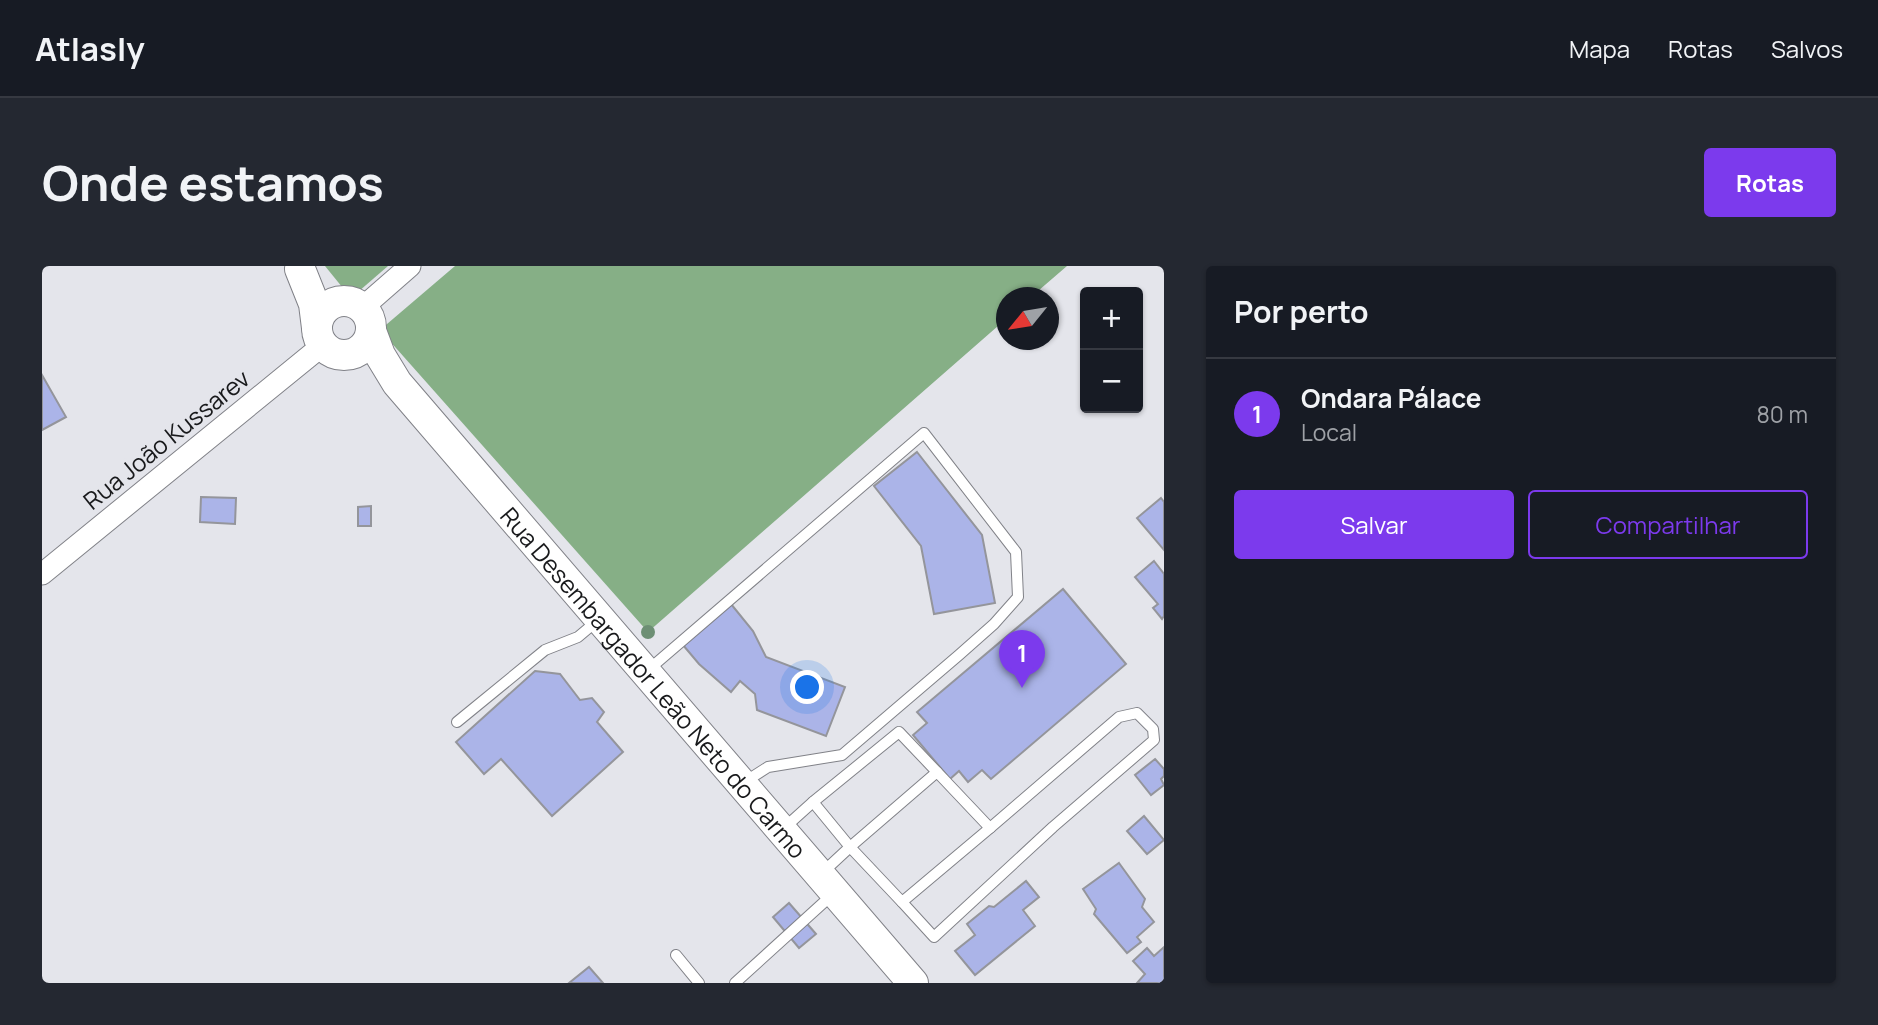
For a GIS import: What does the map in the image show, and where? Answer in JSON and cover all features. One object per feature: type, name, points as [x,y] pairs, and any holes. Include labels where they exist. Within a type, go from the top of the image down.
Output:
[{"type":"main road","points":[[299,267],[322,287],[360,313]]},
{"type":"main road","points":[[299,267],[329,343]]},
{"type":"main road","points":[[329,343],[323,311],[329,305],[360,313]]},
{"type":"main road","points":[[329,343],[363,348],[360,313]]},
{"type":"main road","name":"Rua Desembargador Leão Neto do Carmo","points":[[360,313],[397,383],[913,983]]},
{"type":"main road","name":"Rua Desembargador Leão Neto do Carmo","points":[[329,343],[374,367],[397,383]]},
{"type":"street","points":[[360,313],[410,266]]},
{"type":"street","name":"Rua João Kussarev","points":[[42,574],[329,343]]},
{"type":"lane","points":[[645,672],[924,433],[1016,551],[1018,597],[977,640],[842,755],[768,767],[741,785]]},
{"type":"lane","points":[[457,722],[545,650],[578,637],[599,619]]},
{"type":"lane","points":[[813,802],[850,847],[934,937],[1053,827],[1154,740],[1153,729],[1138,713],[1119,717],[902,902]]},
{"type":"lane","points":[[781,831],[899,732],[989,828]]},
{"type":"lane","points":[[735,983],[828,884],[850,847],[937,772]]},
{"type":"lane","points":[[676,955],[699,983]]},
{"type":"green space","points":[[325,266],[388,266],[351,298]]},
{"type":"green space","points":[[455,266],[1067,266],[1043,287],[996,287],[996,328],[648,632],[380,330]]},
{"type":"building","points":[[42,375],[66,417],[42,430]]},
{"type":"building","points":[[917,452],[982,535],[995,603],[934,614],[921,546],[874,486]]},
{"type":"building","points":[[201,497],[236,498],[235,524],[200,522]]},
{"type":"building","points":[[1161,498],[1164,502],[1164,550],[1137,518]]},
{"type":"building","points":[[371,506],[371,526],[358,526],[358,507]]},
{"type":"building","points":[[1154,561],[1164,574],[1162,619],[1153,608],[1158,604],[1135,577]]},
{"type":"building","points":[[1063,589],[1126,664],[991,779],[982,770],[968,782],[959,771],[950,779],[913,735],[927,723],[917,712]]},
{"type":"building","points":[[731,604],[753,631],[766,657],[845,687],[826,736],[757,710],[755,694],[740,681],[731,692],[699,664],[683,645]]},
{"type":"building","points":[[535,671],[560,674],[580,700],[592,698],[604,712],[597,722],[623,752],[552,816],[501,759],[484,774],[456,742]]},
{"type":"building","points":[[1155,759],[1164,769],[1161,779],[1164,785],[1151,795],[1135,775]]},
{"type":"building","points":[[1144,816],[1164,840],[1147,854],[1127,831]]},
{"type":"building","points":[[1119,863],[1145,899],[1142,907],[1154,922],[1137,937],[1141,942],[1127,953],[1094,914],[1096,909],[1083,889]]},
{"type":"building","points":[[1026,881],[1039,897],[1023,910],[1035,926],[975,975],[955,951],[975,935],[967,924],[989,906],[994,907]]},
{"type":"building","points":[[789,903],[816,934],[799,948],[773,917]]},
{"type":"building","points":[[1164,947],[1164,983],[1137,983],[1145,974],[1133,961],[1147,948],[1154,956]]},
{"type":"building","points":[[589,967],[603,983],[569,983]]},
{"type":"place","name":"Ondara Pálace","points":[[1022,688]]}]
